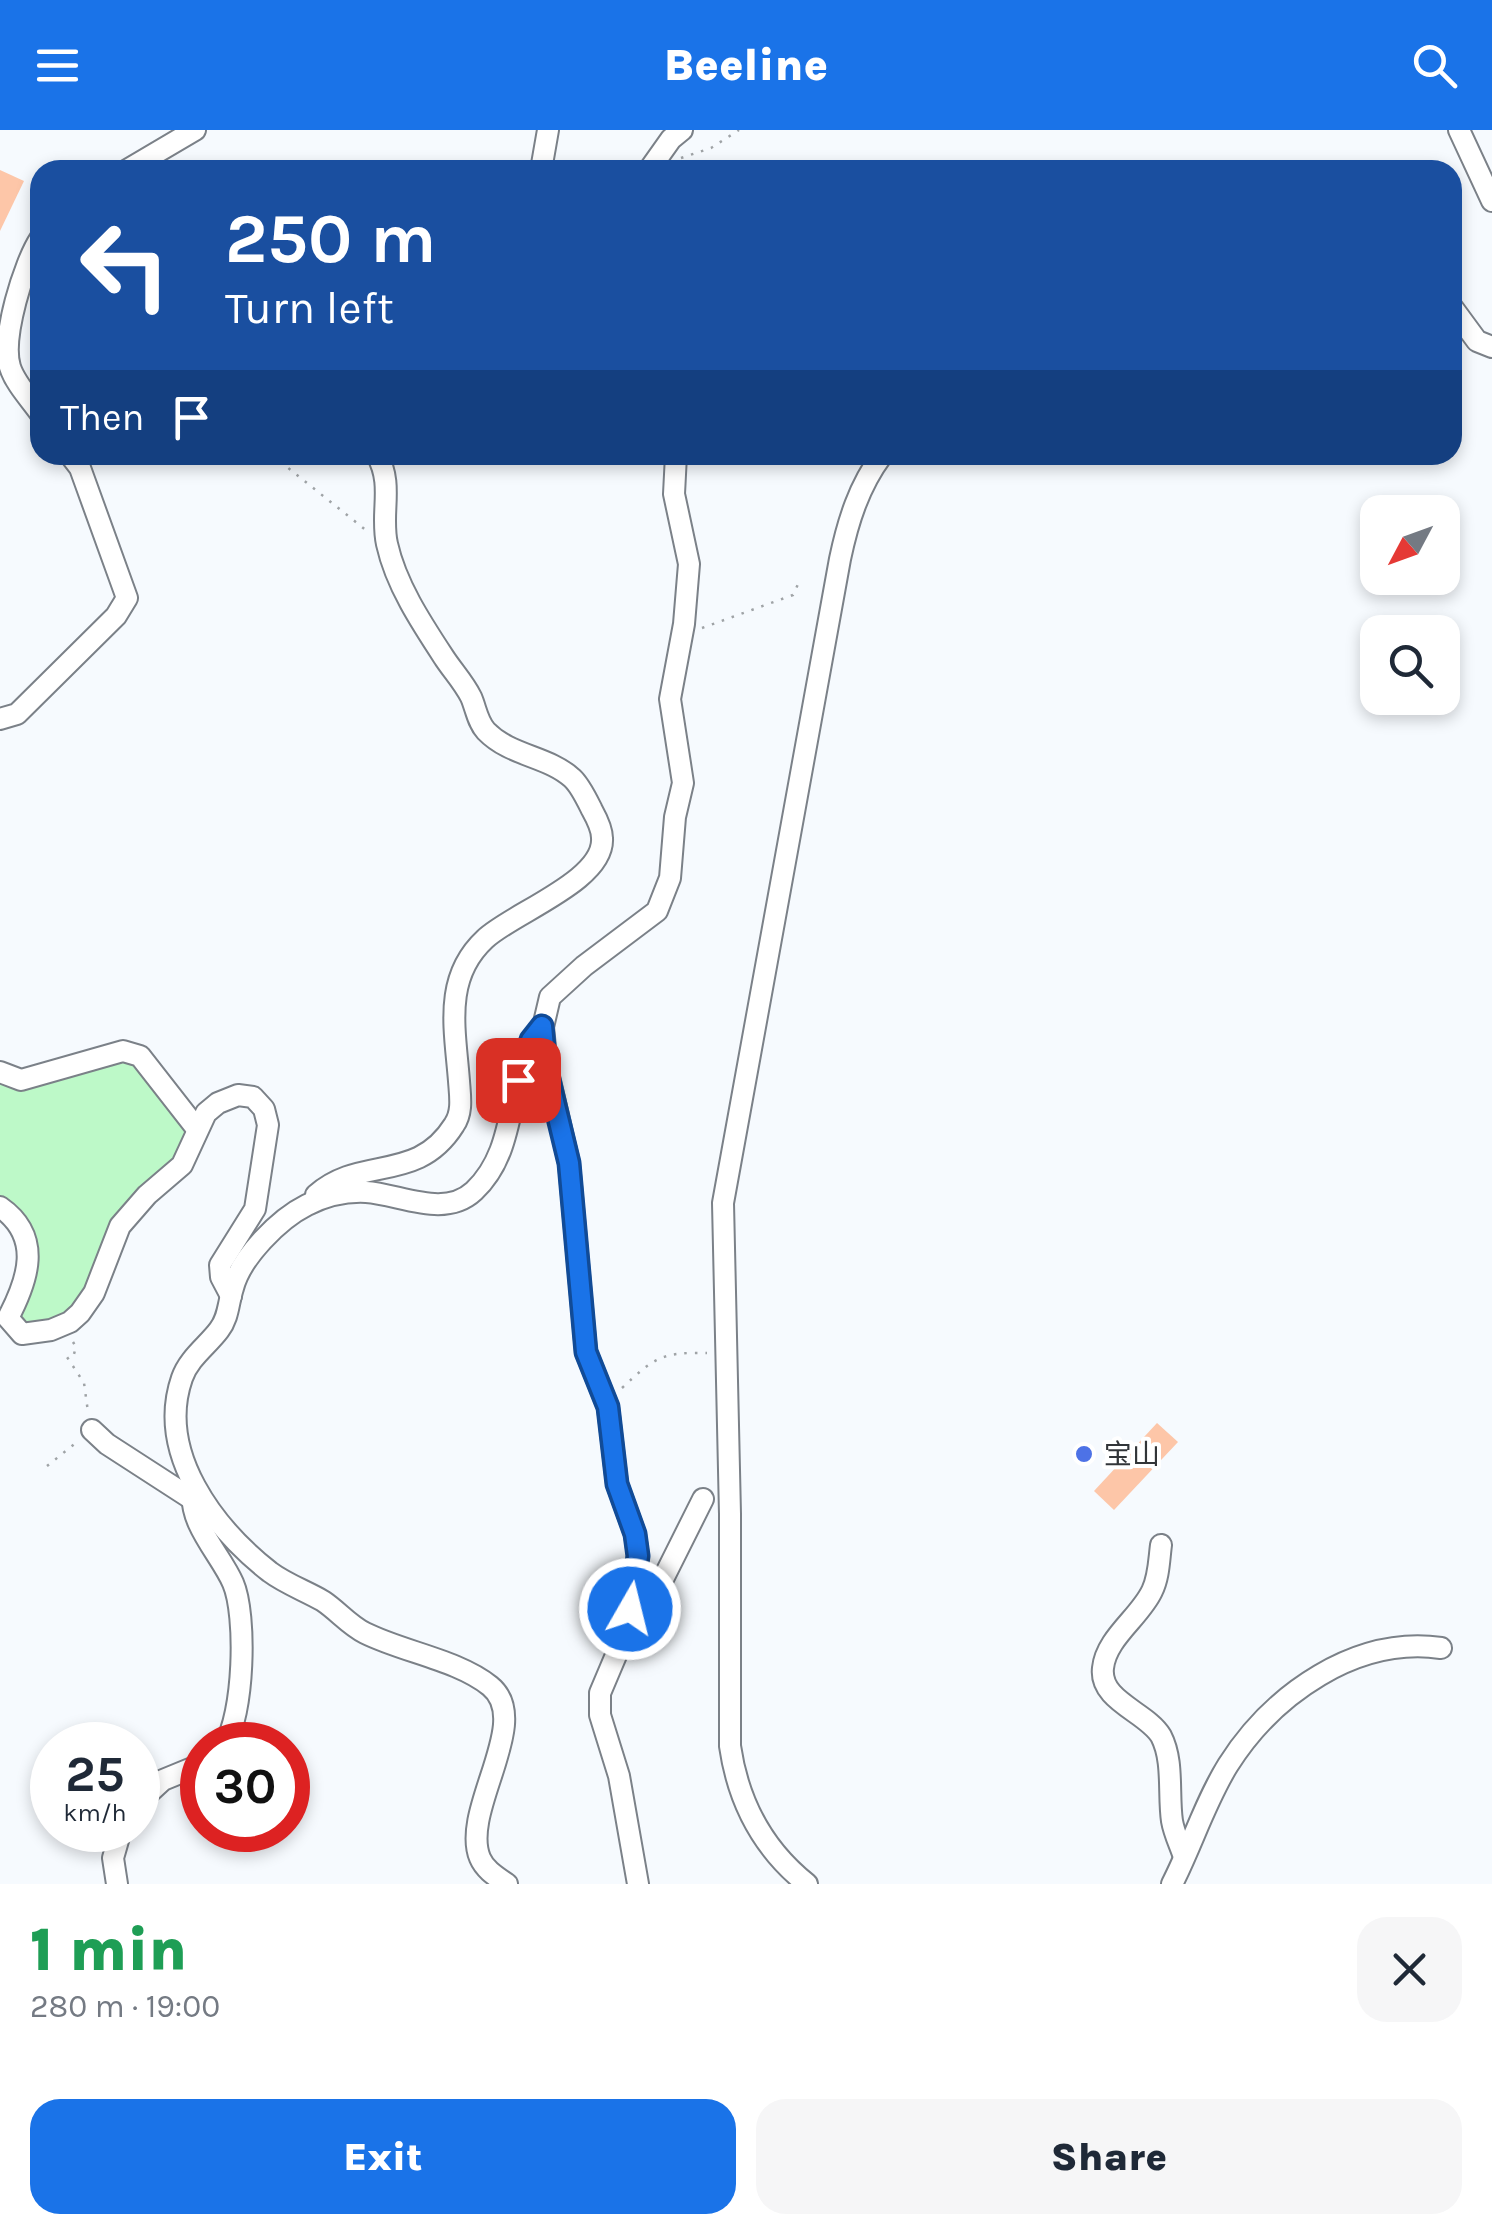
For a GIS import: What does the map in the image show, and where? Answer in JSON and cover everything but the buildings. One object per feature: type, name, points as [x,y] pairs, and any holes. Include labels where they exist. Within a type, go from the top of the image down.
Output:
[{"type":"street","points":[[144,160],[195,130]]},
{"type":"street","points":[[543,160],[548,130]]},
{"type":"street","points":[[656,160],[682,130]]},
{"type":"street","points":[[1459,130],[1492,201]]},
{"type":"street","points":[[30,257],[9,294],[10,366],[30,397]]},
{"type":"street","points":[[1462,320],[1478,341],[1492,347]]},
{"type":"street","points":[[0,718],[17,714],[116,616],[126,598],[78,465]]},
{"type":"street","points":[[231,1722],[236,1707],[238,1598],[200,1523],[177,1437],[178,1393],[183,1374],[228,1316],[236,1278],[261,1244],[336,1180],[407,1165],[456,1124],[460,1098],[454,1005],[460,972],[495,930],[542,904],[594,864],[603,840],[598,822],[573,778],[524,756],[483,728],[470,696],[408,597],[388,547],[384,518],[387,484],[380,465]]},
{"type":"street","points":[[638,1884],[619,1776],[600,1715],[600,1693],[625,1634],[638,1556],[635,1534],[617,1484],[606,1402],[586,1352],[569,1163],[546,1068],[542,1026],[550,997],[641,925],[664,900],[670,878],[683,783],[670,699],[689,564],[674,494],[675,465]]},
{"type":"street","points":[[807,1884],[768,1844],[748,1812],[735,1778],[728,1726],[730,1514],[722,1223],[732,1144],[847,524],[876,465]]},
{"type":"street","points":[[304,1206],[326,1197],[360,1191],[430,1204],[464,1200],[492,1170],[502,1149],[524,1061],[531,1040],[542,1026]]},
{"type":"street","points":[[0,1072],[21,1080],[106,1054],[140,1056],[197,1129]]},
{"type":"street","points":[[0,1207],[25,1239],[29,1264],[24,1288],[8,1318],[22,1334],[35,1335],[70,1322],[94,1293],[120,1226],[182,1165],[206,1114],[238,1095],[254,1097],[264,1108],[268,1125],[254,1209],[220,1265],[221,1277],[231,1296]]},
{"type":"street","points":[[92,1430],[106,1444],[193,1492],[272,1573],[323,1601],[366,1633],[468,1673],[502,1698],[502,1739],[479,1814],[478,1848],[480,1859],[490,1872],[507,1884]]},
{"type":"street","points":[[610,1667],[655,1595],[703,1499]]},
{"type":"street","points":[[1161,1545],[1151,1594],[1102,1665],[1103,1682],[1160,1736],[1168,1765],[1172,1826],[1184,1857]]},
{"type":"street","points":[[1172,1884],[1226,1768],[1239,1748],[1282,1704],[1335,1666],[1361,1655],[1414,1644],[1441,1648]]},
{"type":"street","points":[[116,1852],[118,1884]]},
{"type":"path","points":[[674,160],[712,148],[740,130]]},
{"type":"path","points":[[9,294],[30,309]]},
{"type":"path","points":[[285,465],[388,547]]},
{"type":"path","points":[[682,635],[793,595],[800,580]]},
{"type":"path","points":[[46,1466],[92,1430],[84,1383],[68,1362],[67,1356],[74,1354],[76,1348],[70,1322]]},
{"type":"path","points":[[606,1402],[656,1357],[668,1353],[726,1353]]},
{"type":"green space","points":[[123,1060],[135,1064],[188,1131],[176,1160],[113,1222],[87,1289],[74,1307],[48,1323],[26,1326],[18,1317],[32,1284],[35,1252],[26,1223],[0,1197],[0,1081],[21,1088]]},
{"type":"place","name":"宝山","points":[[1084,1454]]},
{"type":"route","points":[[518,1080],[531,1040],[542,1026],[546,1068],[569,1163],[586,1352],[608,1407],[617,1484],[635,1534],[638,1556],[630,1609]]}]
